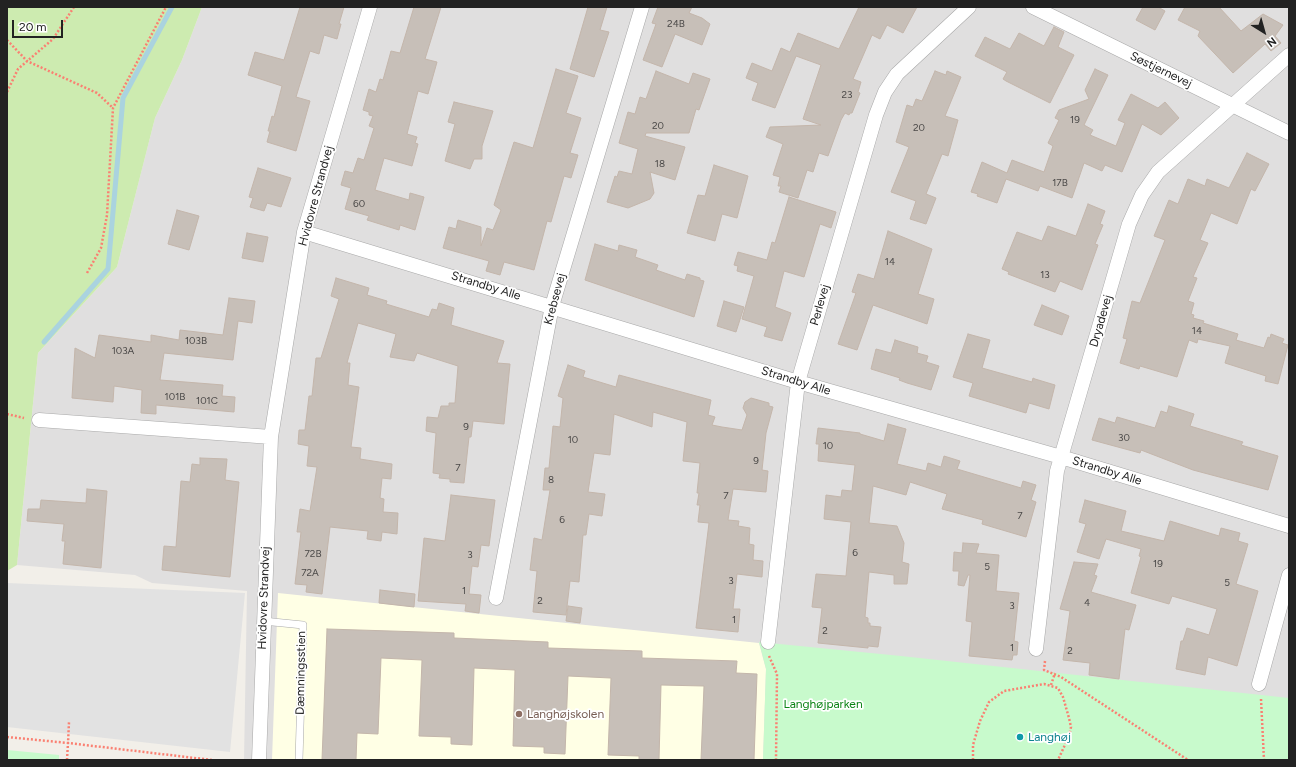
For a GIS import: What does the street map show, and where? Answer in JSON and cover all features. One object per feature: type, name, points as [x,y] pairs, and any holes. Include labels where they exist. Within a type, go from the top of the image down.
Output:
[{"type":"street","name":"Hvidovre Strandvej","points":[[259,760],[271,437],[304,232],[370,7]]},
{"type":"street","name":"Krebsevej","points":[[496,598],[552,306],[642,7]]},
{"type":"street","name":"Perlevej","points":[[768,642],[798,382],[874,121],[885,92],[897,74],[969,7]]},
{"type":"street","name":"Søstjernevej","points":[[1033,7],[1289,133]]},
{"type":"street","name":"Dryadevej","points":[[1036,649],[1061,457],[1129,224],[1142,195],[1158,172],[1289,55]]},
{"type":"street","name":"Strandby Alle","points":[[304,232],[552,306],[798,382],[1061,457],[1289,526]]},
{"type":"street","points":[[39,420],[271,437]]},
{"type":"street","points":[[1260,684],[1289,575]]},
{"type":"lane","name":"Dæmningsstien","points":[[263,621],[302,625],[299,760]]},
{"type":"path","points":[[7,92],[18,69],[53,39],[74,7]]},
{"type":"path","points":[[87,273],[101,248],[104,229],[113,108],[166,7]]},
{"type":"path","points":[[7,40],[27,61],[97,93],[113,108]]},
{"type":"path","points":[[768,642],[767,652],[777,674],[776,760]]},
{"type":"path","points":[[1036,649],[1035,660],[1045,660],[1044,670],[1055,673],[1188,760]]},
{"type":"path","points":[[1051,685],[1055,673]]},
{"type":"path","points":[[973,760],[973,745],[980,721],[985,708],[995,696],[1004,691],[1044,684],[1058,688],[1063,697],[1071,727],[1069,736],[1058,760]]},
{"type":"path","points":[[1260,684],[1264,760]]},
{"type":"path","points":[[67,760],[69,722]]},
{"type":"path","points":[[7,737],[212,760]]},
{"type":"shaded area","points":[[202,7],[1289,7],[1289,760],[244,760],[247,591],[152,583],[135,575],[17,565],[38,353],[117,267],[155,118],[182,60]]},
{"type":"shaded area","points":[[7,583],[245,593],[230,752],[7,727]]},
{"type":"shaded area","name":"Langhøjskolen","points":[[278,593],[759,643],[766,669],[763,760],[272,760]]},
{"type":"green space","points":[[7,7],[202,7],[182,60],[155,118],[117,267],[38,353],[17,565],[7,571]]},
{"type":"green space","name":"Langhøjparken","points":[[759,642],[1289,698],[1289,760],[763,760],[766,669]]},
{"type":"green space","points":[[7,750],[59,755],[59,760],[7,760]]},
{"type":"building","points":[[300,7],[344,7],[339,24],[341,24],[337,39],[324,35],[319,54],[310,51],[296,97],[310,101],[296,151],[267,142],[272,116],[274,117],[282,86],[248,75],[255,52],[284,60]]},
{"type":"building","points":[[414,7],[441,7],[425,59],[437,62],[428,94],[418,91],[407,134],[417,137],[415,143],[418,144],[412,166],[384,158],[375,190],[409,200],[410,193],[424,197],[415,230],[400,225],[399,230],[367,220],[369,216],[345,209],[351,188],[341,185],[345,171],[353,173],[358,158],[364,160],[374,128],[369,126],[373,116],[369,115],[369,112],[363,110],[369,89],[376,92],[380,79],[383,80],[391,51],[400,53]]},
{"type":"building","points":[[588,7],[607,7],[600,30],[609,32],[594,77],[570,69]]},
{"type":"building","points":[[658,7],[692,7],[689,13],[702,18],[710,24],[702,45],[675,34],[662,67],[643,60],[656,24],[652,23]]},
{"type":"building","points":[[859,7],[917,7],[903,33],[887,25],[880,39],[872,35],[853,79],[861,82],[858,92],[860,93],[852,113],[849,115],[845,113],[841,120],[828,156],[819,153],[813,172],[807,170],[798,198],[779,192],[781,186],[778,186],[780,177],[773,175],[783,144],[766,137],[770,127],[821,125],[803,119],[821,65],[796,56],[775,108],[752,100],[758,83],[746,78],[752,63],[772,71],[781,48],[790,52],[798,33],[839,49]]},
{"type":"building","points":[[1143,7],[1158,7],[1165,11],[1155,30],[1136,20]]},
{"type":"building","points":[[1185,7],[1219,7],[1241,31],[1263,14],[1283,25],[1275,36],[1281,43],[1271,51],[1265,44],[1233,73],[1198,36],[1200,31],[1178,20]]},
{"type":"building","points":[[1054,27],[1064,32],[1058,47],[1074,55],[1050,103],[1006,81],[1003,79],[1007,72],[975,56],[985,37],[1010,49],[1019,33],[1044,46]]},
{"type":"building","points":[[556,69],[578,76],[566,113],[581,118],[570,153],[578,155],[571,178],[564,176],[551,222],[547,221],[534,270],[504,262],[500,275],[486,271],[489,261],[443,248],[449,227],[456,229],[458,220],[481,227],[481,246],[487,228],[493,230],[501,210],[494,205],[514,142],[533,148]]},
{"type":"building","points":[[1095,69],[1108,75],[1084,125],[1093,130],[1090,135],[1116,146],[1125,123],[1118,120],[1131,94],[1158,108],[1165,102],[1179,118],[1161,135],[1142,124],[1122,172],[1105,165],[1102,171],[1084,163],[1072,198],[1040,186],[1038,191],[1006,179],[997,203],[977,196],[978,194],[971,192],[982,162],[1007,173],[1012,160],[1044,172],[1053,146],[1048,143],[1059,120],[1055,118],[1059,110],[1089,99],[1085,90]]},
{"type":"building","points":[[656,71],[689,84],[693,73],[710,79],[699,110],[696,109],[689,133],[646,133],[645,136],[685,147],[675,180],[650,172],[654,193],[650,199],[628,208],[607,202],[615,176],[617,177],[619,171],[632,174],[638,149],[619,143],[628,112],[635,114],[640,97],[646,99]]},
{"type":"building","points":[[935,71],[946,75],[947,71],[961,77],[945,116],[958,120],[948,156],[942,154],[926,194],[936,198],[926,224],[910,219],[916,201],[891,192],[909,147],[896,142],[907,105],[913,107],[916,99],[922,101]]},
{"type":"building","points":[[454,102],[493,111],[482,146],[482,159],[474,159],[470,169],[445,161],[455,124],[448,122]]},
{"type":"building","points":[[1247,153],[1269,164],[1255,191],[1251,189],[1237,224],[1211,213],[1200,240],[1208,243],[1193,277],[1197,278],[1188,301],[1194,303],[1191,314],[1194,315],[1193,318],[1204,321],[1203,323],[1238,334],[1236,340],[1264,348],[1268,337],[1270,338],[1271,334],[1284,339],[1282,343],[1288,345],[1278,384],[1265,381],[1266,376],[1225,363],[1230,346],[1198,339],[1197,343],[1189,340],[1177,377],[1140,366],[1139,369],[1120,363],[1127,339],[1123,338],[1132,301],[1140,303],[1165,240],[1154,236],[1169,200],[1178,204],[1188,179],[1205,186],[1207,179],[1229,188]]},
{"type":"building","points":[[714,165],[748,176],[737,218],[722,214],[715,241],[687,233],[698,195],[705,196]]},
{"type":"building","points":[[258,168],[291,178],[281,207],[267,203],[264,211],[250,207],[253,198],[249,197]]},
{"type":"building","points":[[789,197],[836,212],[831,228],[820,224],[804,277],[784,271],[775,307],[791,313],[782,341],[764,336],[767,327],[742,319],[754,276],[737,271],[738,266],[734,265],[738,252],[767,260],[772,242],[775,243]]},
{"type":"building","points":[[1088,204],[1105,211],[1100,224],[1103,225],[1095,244],[1098,245],[1082,290],[1060,281],[1055,292],[1008,274],[1009,272],[1002,269],[1017,232],[1042,241],[1048,226],[1076,236]]},
{"type":"building","points":[[177,210],[199,216],[189,250],[168,244]]},
{"type":"building","points":[[888,231],[932,249],[918,294],[934,299],[927,324],[873,305],[857,350],[838,344],[856,293],[852,292],[858,274],[874,279]]},
{"type":"building","points":[[247,233],[268,237],[263,262],[242,258]]},
{"type":"building","points":[[595,244],[618,251],[619,245],[637,250],[635,257],[658,265],[656,270],[685,280],[687,274],[700,278],[700,280],[704,281],[694,317],[585,280]]},
{"type":"building","points":[[336,278],[369,288],[367,295],[387,301],[386,304],[429,317],[432,309],[437,310],[439,303],[454,308],[451,325],[504,341],[497,363],[510,364],[504,424],[473,421],[471,437],[469,437],[464,483],[450,482],[450,479],[439,478],[440,474],[433,473],[436,433],[426,431],[427,417],[438,418],[441,406],[449,406],[449,403],[455,403],[458,366],[417,353],[414,361],[390,357],[396,334],[358,323],[347,363],[350,363],[348,385],[359,387],[351,447],[361,448],[360,459],[392,464],[391,479],[382,478],[380,498],[384,499],[383,512],[398,513],[397,534],[382,532],[381,541],[367,539],[368,531],[330,527],[322,594],[306,592],[307,585],[295,584],[301,532],[297,532],[300,509],[310,511],[317,467],[307,466],[309,446],[298,444],[299,430],[305,430],[309,396],[312,396],[316,358],[321,358],[339,299],[331,296]]},
{"type":"building","points":[[229,298],[255,301],[252,323],[238,321],[233,360],[164,353],[160,380],[223,385],[222,396],[235,397],[234,412],[156,405],[156,414],[141,413],[142,390],[114,386],[113,402],[72,398],[75,348],[95,358],[99,335],[151,342],[151,335],[179,340],[180,330],[223,335]]},
{"type":"building","points":[[724,301],[744,307],[736,332],[717,326]]},
{"type":"building","points":[[1042,305],[1069,316],[1062,335],[1034,325]]},
{"type":"building","points":[[968,334],[990,340],[982,368],[1032,382],[1033,378],[1055,385],[1049,409],[1029,403],[1026,413],[969,396],[973,383],[953,377]]},
{"type":"building","points":[[895,340],[918,347],[917,353],[928,356],[926,362],[939,366],[931,390],[907,383],[899,380],[900,378],[871,369],[876,349],[891,353]]},
{"type":"building","points":[[568,365],[585,371],[583,377],[616,387],[619,375],[711,400],[708,415],[715,417],[712,425],[742,430],[747,415],[743,408],[745,402],[751,398],[769,403],[769,406],[773,407],[766,433],[762,470],[768,471],[766,492],[733,489],[728,520],[739,521],[738,526],[750,528],[749,544],[754,545],[753,560],[763,561],[762,577],[737,574],[733,609],[740,609],[738,632],[696,628],[709,523],[698,522],[700,505],[697,505],[699,493],[697,493],[700,463],[683,461],[687,422],[653,412],[652,427],[614,414],[610,455],[594,453],[588,492],[605,494],[602,516],[589,514],[586,535],[583,535],[579,582],[570,581],[566,615],[533,612],[537,571],[530,570],[534,538],[542,540],[550,490],[543,490],[545,468],[549,468],[553,426],[560,427],[563,398],[558,396]]},
{"type":"building","points":[[1169,406],[1194,414],[1190,426],[1243,442],[1241,445],[1278,456],[1268,490],[1193,470],[1141,450],[1140,453],[1092,440],[1099,418],[1115,423],[1117,417],[1155,428],[1161,411],[1167,413]]},
{"type":"building","points":[[888,424],[906,429],[897,464],[926,471],[928,463],[941,467],[944,456],[960,461],[957,469],[1021,488],[1023,481],[1036,485],[1031,500],[1036,502],[1026,537],[982,524],[983,520],[942,509],[947,494],[910,482],[906,495],[873,486],[869,523],[897,526],[904,543],[902,562],[909,564],[907,584],[894,584],[894,575],[869,572],[865,617],[868,618],[868,623],[870,623],[870,626],[881,627],[878,647],[868,646],[868,648],[818,643],[822,608],[812,607],[816,574],[846,576],[851,522],[824,519],[826,495],[841,497],[842,490],[852,491],[855,465],[818,461],[819,444],[816,444],[818,428],[860,433],[884,441]]},
{"type":"building","points":[[200,458],[227,459],[225,480],[239,482],[230,577],[162,570],[164,546],[176,547],[181,481],[190,482],[192,464],[200,465]]},
{"type":"building","points":[[87,489],[107,491],[101,568],[63,564],[65,541],[62,541],[64,524],[27,521],[28,509],[40,509],[41,500],[86,503]]},
{"type":"building","points":[[451,495],[495,500],[489,546],[481,545],[478,567],[472,566],[469,594],[481,595],[479,613],[465,611],[466,604],[418,601],[424,538],[445,541]]},
{"type":"building","points":[[1085,500],[1126,511],[1121,531],[1164,541],[1170,521],[1219,536],[1221,528],[1240,533],[1238,541],[1248,544],[1236,584],[1258,591],[1237,666],[1208,657],[1205,675],[1176,669],[1181,641],[1183,641],[1187,628],[1209,635],[1217,609],[1172,596],[1169,604],[1131,593],[1141,557],[1139,556],[1141,549],[1106,539],[1099,559],[1077,552],[1086,524],[1079,522]]},
{"type":"building","points":[[963,543],[979,544],[976,553],[999,555],[996,591],[1019,593],[1014,641],[1018,642],[1017,655],[1013,655],[1012,660],[969,656],[972,622],[966,621],[970,575],[968,575],[964,586],[958,585],[959,571],[953,571],[954,552],[962,553]]},
{"type":"building","points":[[1074,562],[1098,564],[1094,575],[1097,576],[1091,592],[1136,605],[1129,630],[1125,629],[1119,679],[1089,675],[1090,663],[1063,660],[1070,611],[1060,609]]},
{"type":"building","points":[[380,590],[415,594],[414,607],[379,603]]},
{"type":"building","points":[[568,606],[582,608],[580,623],[566,621]]},
{"type":"building","points":[[327,629],[454,633],[454,638],[548,642],[548,648],[642,651],[642,658],[737,661],[736,673],[757,674],[754,760],[701,760],[704,686],[661,685],[659,760],[639,760],[639,756],[608,755],[611,678],[568,676],[565,754],[544,753],[544,747],[513,746],[515,670],[474,668],[472,745],[451,744],[451,737],[419,736],[422,660],[381,658],[378,734],[357,733],[356,760],[322,760]]},
{"type":"waterway","points":[[44,342],[108,269],[123,98],[172,7]]},
{"type":"place","name":"Langhøjskolen","points":[[519,714]]},
{"type":"place","name":"Langhøj","points":[[1020,737]]}]
